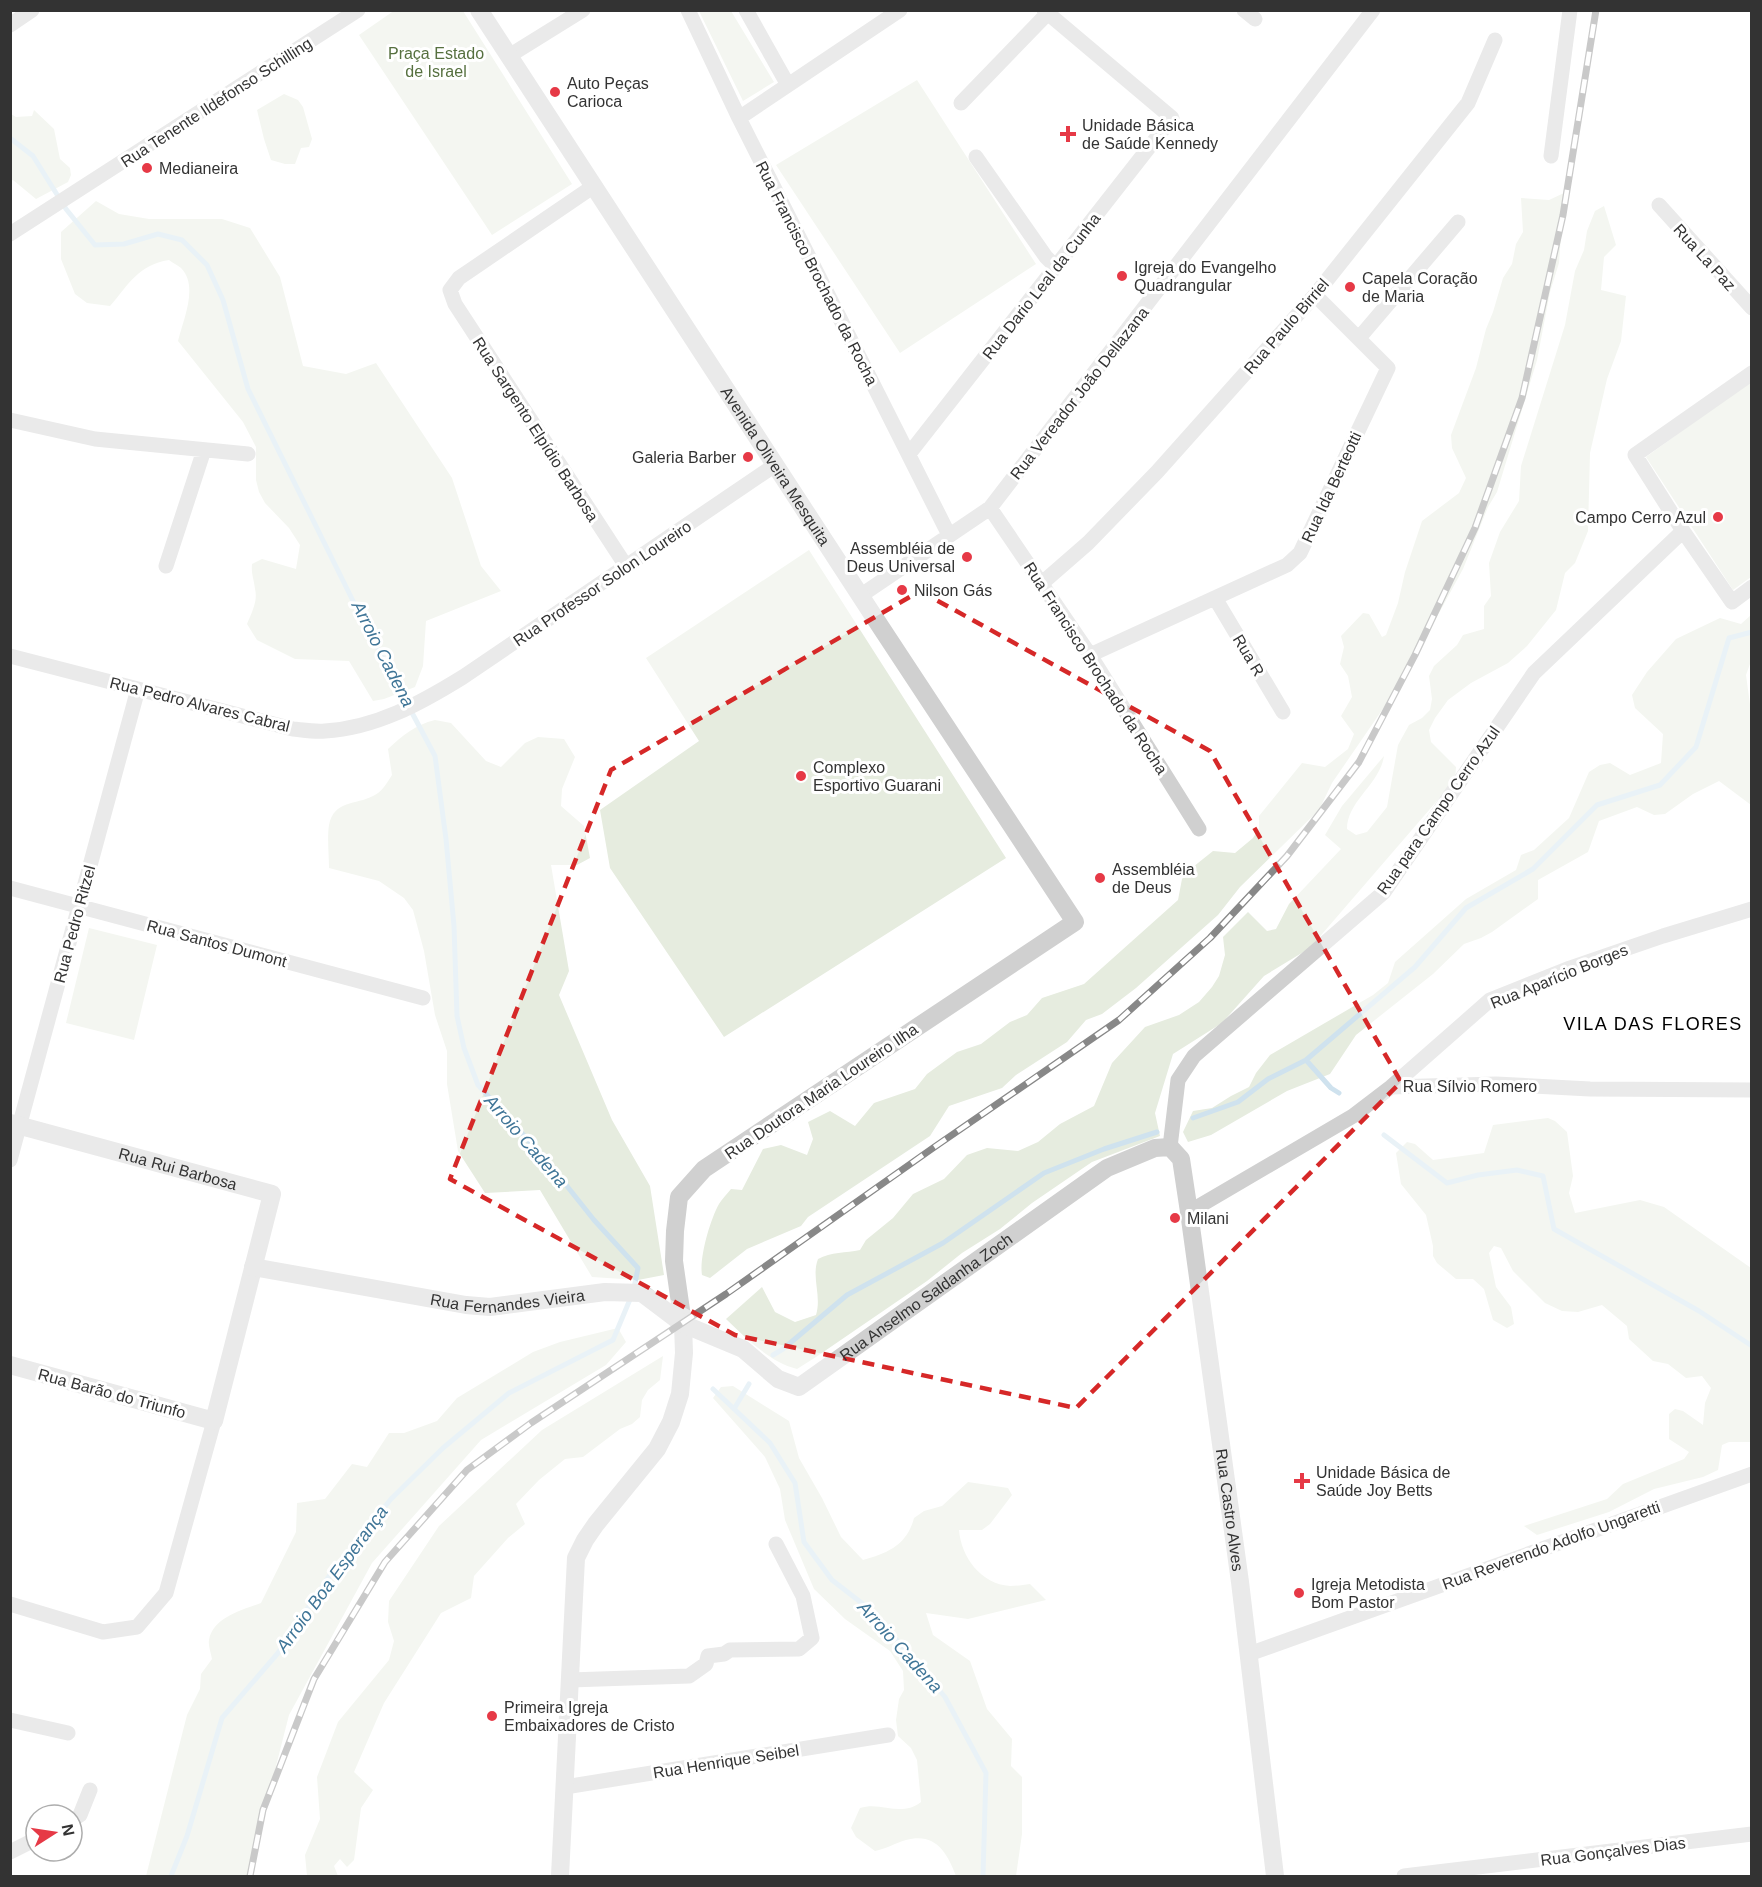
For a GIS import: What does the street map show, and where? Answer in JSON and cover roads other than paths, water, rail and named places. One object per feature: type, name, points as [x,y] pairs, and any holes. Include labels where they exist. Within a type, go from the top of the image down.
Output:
[{"type":"street","points":[[10,25],[32,10]]},
{"type":"street","name":"Rua Tenente Ildefonso Schilling","points":[[10,234],[358,10]]},
{"type":"street","name":"Avenida Oliveira Mesquita","points":[[479,10],[1075,922]]},
{"type":"street","points":[[509,56],[583,10]]},
{"type":"street","name":"Rua Francisco Brochado da Rocha","points":[[688,10],[739,118],[949,535]]},
{"type":"street","points":[[746,10],[788,85]]},
{"type":"street","points":[[739,118],[900,10]]},
{"type":"street","name":"Rua Vereador João Dellazana","points":[[860,596],[990,508],[1373,10]]},
{"type":"street","points":[[1551,156],[1570,10]]},
{"type":"street","points":[[962,103],[1046,12]]},
{"type":"street","name":"Rua Dario Leal da Cunha","points":[[909,454],[1172,118],[1046,12]]},
{"type":"street","name":"Rua Paulo Birriel","points":[[1041,584],[1088,543],[1157,472],[1315,295],[1468,103],[1495,40]]},
{"type":"street","points":[[976,157],[1046,257],[1056,267]]},
{"type":"street","name":"Rua Sargento Elpídio Barbosa","points":[[594,186],[459,278],[450,290],[455,304],[626,566]]},
{"type":"street","name":"Rua La Paz","points":[[1659,206],[1752,308]]},
{"type":"street","points":[[1359,338],[1458,222]]},
{"type":"street","name":"Rua Ida Berteotti","points":[[1090,655],[1287,565],[1300,553],[1388,368],[1315,295]]},
{"type":"street","points":[[1752,372],[1635,455],[1732,602],[1752,587]]},
{"type":"street","points":[[10,420],[95,439],[248,454]]},
{"type":"street","points":[[166,566],[204,450]]},
{"type":"street","name":"Rua Professor Solon Loureiro","points":[[391,716],[428,699],[463,677],[775,465]]},
{"type":"street","name":"Rua Francisco Brochado da Rocha","points":[[990,508],[1090,655],[1199,829]]},
{"type":"street","name":"Rua para Campo Cerro Azul","points":[[1170,1148],[1178,1080],[1194,1056],[1384,891],[1534,673],[1683,531]]},
{"type":"street","name":"Rua R","points":[[1215,598],[1283,712]]},
{"type":"street","name":"Rua Pedro Alvares Cabral","points":[[10,656],[293,729],[324,731],[355,726],[391,716]]},
{"type":"street","name":"Rua Pedro Ritzel","points":[[10,1160],[15,1124],[79,907],[138,689]]},
{"type":"street","name":"Rua Santos Dumont","points":[[10,888],[423,998]]},
{"type":"street","name":"Rua Aparício Borges","points":[[1391,1087],[1490,1000],[1591,961],[1752,909]]},
{"type":"street","name":"Rua Doutora Maria Loureiro Ilha","points":[[682,1324],[674,1261],[679,1197],[704,1169],[1075,922]]},
{"type":"street","name":"Rua Sílvio Romero","points":[[1189,1212],[1353,1116],[1391,1087],[1496,1084],[1590,1089],[1752,1090]]},
{"type":"street","name":"Rua Rui Barbosa","points":[[15,1124],[272,1194],[253,1267]]},
{"type":"street","name":"Rua Anselmo Saldanha Zoch","points":[[682,1324],[743,1349],[778,1379],[799,1387],[1107,1168],[1155,1148],[1170,1148]]},
{"type":"street","name":"Rua Castro Alves","points":[[1170,1148],[1180,1159],[1189,1212],[1249,1654],[1275,1876]]},
{"type":"street","points":[[10,1604],[103,1632],[137,1627],[166,1593],[214,1421],[253,1267]]},
{"type":"street","name":"Rua Fernandes Vieira","points":[[253,1267],[466,1305],[490,1307],[605,1292],[642,1293],[682,1324]]},
{"type":"street","points":[[560,1876],[576,1558],[596,1524],[657,1449],[671,1422],[680,1394],[684,1353],[682,1324]]},
{"type":"street","name":"Rua Barão do Triunfo","points":[[10,1365],[214,1421]]},
{"type":"street","name":"Rua Reverendo Adolfo Ungaretti","points":[[1249,1654],[1752,1474]]},
{"type":"street","points":[[570,1680],[689,1676],[706,1664],[708,1656],[724,1654],[730,1650],[799,1649],[812,1638],[803,1596],[776,1544]]},
{"type":"street","points":[[10,1720],[68,1733]]},
{"type":"street","name":"Rua Henrique Seibel","points":[[565,1787],[888,1735]]},
{"type":"street","points":[[84,1805],[90,1790]]},
{"type":"street","name":"Rua Gonçalves Dias","points":[[1404,1876],[1752,1834]]},
{"type":"street","points":[[10,1852],[24,1845]]},
{"type":"waterway","name":"Arroio Cadena","points":[[10,138],[33,156],[66,209],[95,245],[124,244],[158,234],[182,240],[207,265],[223,300],[248,389],[360,615],[435,756],[454,926],[457,1016],[464,1048],[478,1085],[547,1161],[594,1220],[638,1268],[634,1288]]},
{"type":"waterway","points":[[1193,1118],[1238,1102],[1268,1079],[1306,1060],[1415,967],[1466,908],[1533,869],[1597,805],[1660,785],[1696,747],[1729,638],[1752,632]]},
{"type":"waterway","points":[[1306,1060],[1331,1088],[1339,1093]]},
{"type":"waterway","points":[[773,1355],[847,1295],[943,1243],[1044,1173],[1104,1149],[1157,1132]]},
{"type":"waterway","points":[[1384,1135],[1447,1183],[1478,1175],[1517,1170],[1543,1176],[1554,1229],[1699,1311],[1752,1346]]},
{"type":"waterway","name":"Arroio Boa Esperança","points":[[171,1876],[187,1836],[222,1718],[278,1653],[332,1572],[391,1499],[443,1448],[509,1393],[613,1340],[631,1297]]},
{"type":"waterway","points":[[734,1409],[749,1384]]},
{"type":"waterway","name":"Arroio Cadena","points":[[713,1389],[770,1443],[795,1483],[804,1542],[832,1580],[872,1611],[945,1697],[986,1773],[983,1876]]},
{"type":"railway","points":[[250,1876],[263,1810],[314,1679],[385,1562],[467,1470],[531,1423],[726,1294],[1119,1020],[1210,938],[1287,856],[1359,762],[1415,655],[1475,528],[1522,398],[1563,215],[1596,10]]},
{"type":"place","name":"Auto Peças Carioca","points":[[555,92]]},
{"type":"place","name":"Unidade Básica de Saúde Kennedy","points":[[1068,134]]},
{"type":"place","name":"Medianeira","points":[[147,168]]},
{"type":"place","name":"Igreja do Evangelho Quadrangular","points":[[1122,276]]},
{"type":"place","name":"Capela Coração de Maria","points":[[1350,287]]},
{"type":"place","name":"Galeria Barber","points":[[748,457]]},
{"type":"place","name":"Campo Cerro Azul","points":[[1718,517]]},
{"type":"place","name":"Assembléia de Deus Universal","points":[[967,557]]},
{"type":"place","name":"Nilson Gás","points":[[902,590]]},
{"type":"place","name":"Complexo Esportivo Guarani","points":[[801,776]]},
{"type":"place","name":"Assembléia de Deus","points":[[1100,878]]},
{"type":"place","name":"Milani","points":[[1175,1218]]},
{"type":"place","name":"Unidade Básica de Saúde Joy Betts","points":[[1302,1481]]},
{"type":"place","name":"Igreja Metodista Bom Pastor","points":[[1299,1593]]},
{"type":"place","name":"Primeira Igreja Embaixadores de Cristo","points":[[492,1716]]},
{"type":"district","name":"VILA DAS FLORES","points":[[1653,1024]]},
{"type":"park label","name":"Praça Estado de Israel","points":[[436,62]]}]
